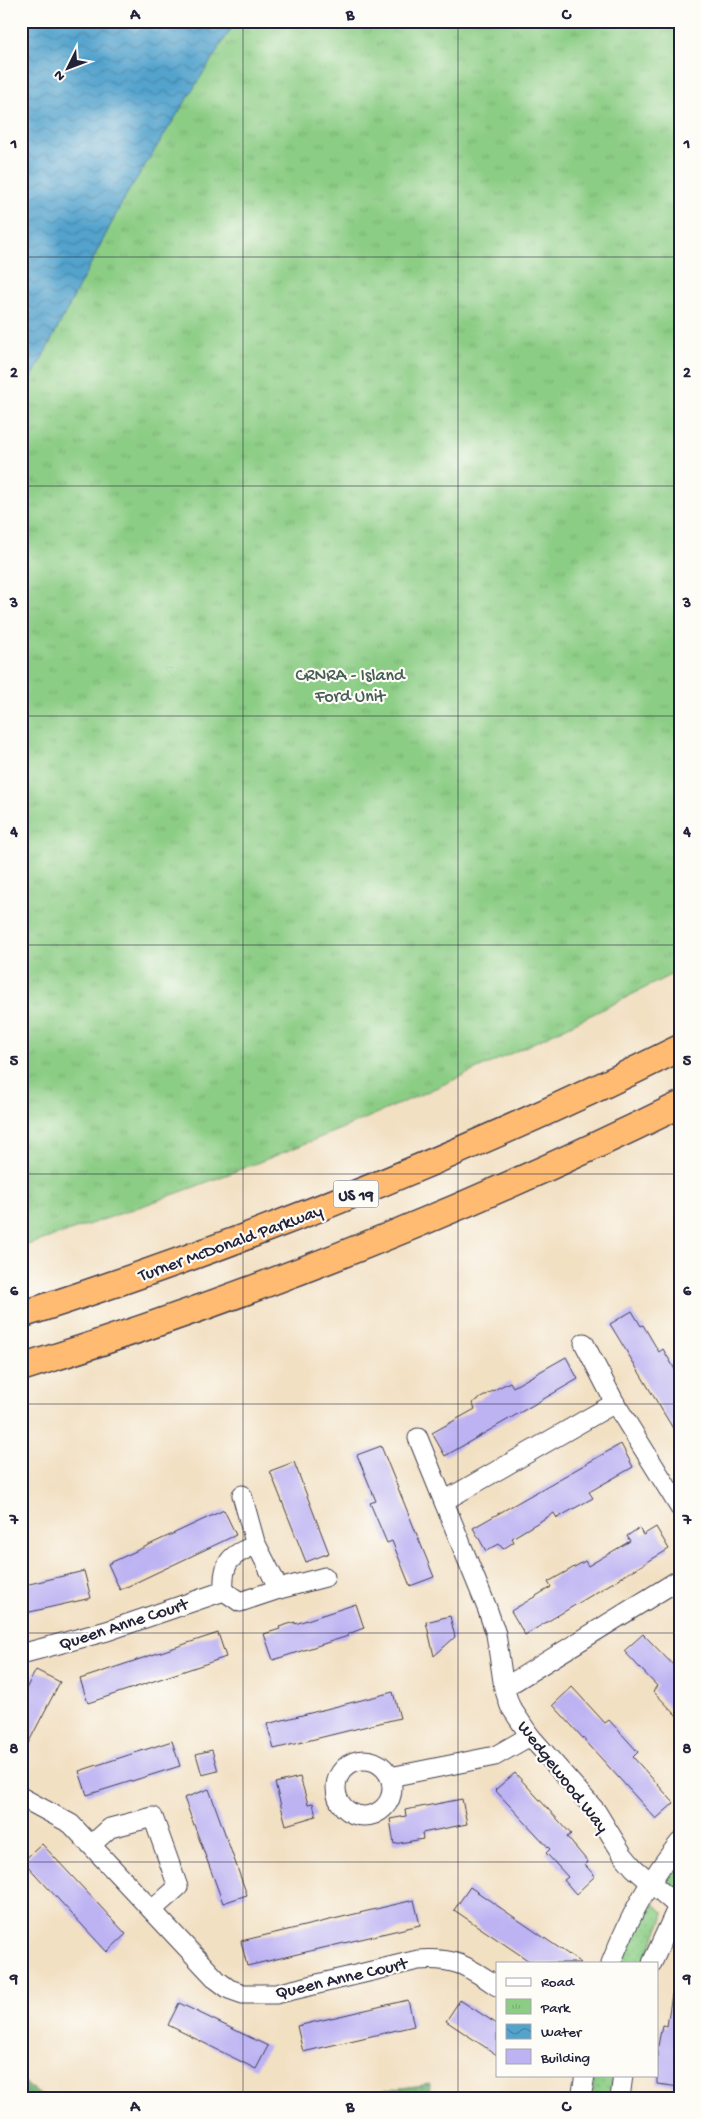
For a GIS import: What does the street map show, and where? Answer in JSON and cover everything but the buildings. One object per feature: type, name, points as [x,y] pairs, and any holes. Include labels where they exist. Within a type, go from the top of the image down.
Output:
[{"type":"highway","name":"Turner McDonald Parkway","points":[[21,1315],[181,1261],[388,1182],[550,1111],[680,1048]]},
{"type":"highway","points":[[21,1368],[193,1312],[378,1242],[556,1164],[680,1105]]},
{"type":"street","points":[[584,1343],[615,1403],[680,1508]]},
{"type":"street","points":[[444,1501],[615,1403]]},
{"type":"street","name":"Wedgewood Way","points":[[418,1438],[496,1634],[504,1688],[510,1706],[530,1736],[596,1812],[634,1868],[679,1906]]},
{"type":"street","points":[[242,1495],[256,1544],[279,1589]]},
{"type":"street","points":[[256,1544],[242,1550],[228,1561],[224,1572],[224,1591],[240,1602],[325,1577]]},
{"type":"street","points":[[504,1688],[680,1579]]},
{"type":"street","name":"Queen Anne Court","points":[[21,1654],[107,1631],[224,1591]]},
{"type":"street","points":[[390,1777],[495,1756],[530,1736]]},
{"type":"street","name":"Queen Anne Court","points":[[21,1797],[71,1824],[217,1980],[243,1994],[276,1994],[418,1960],[441,1958],[470,1967],[496,1985]]},
{"type":"street","points":[[91,1845],[110,1828],[153,1817],[178,1887],[152,1910]]},
{"type":"street","points":[[611,1962],[632,1916],[651,1882],[680,1842]]},
{"type":"street","points":[[652,1962],[679,1906]]},
{"type":"street","points":[[581,2098],[585,2076]]},
{"type":"street","points":[[620,2098],[623,2076]]},
{"type":"green space","name":"CRNRA - Island Ford Unit","points":[[236,21],[680,21],[680,970],[520,1049],[356,1122],[190,1188],[106,1219],[21,1247],[21,399],[125,197]]},
{"type":"green space","points":[[680,1857],[680,1888],[673,1887],[667,1881],[670,1871]]},
{"type":"green space","points":[[654,1904],[663,1912],[663,1918],[644,1962],[620,1962],[644,1910],[648,1905]]},
{"type":"green space","points":[[593,2076],[613,2076],[611,2092],[607,2097],[596,2096],[593,2091]]},
{"type":"green space","points":[[21,2080],[44,2098],[21,2098]]},
{"type":"green space","points":[[430,2084],[429,2098],[330,2098]]},
{"type":"water","points":[[21,21],[236,21],[125,197],[21,399]]}]
